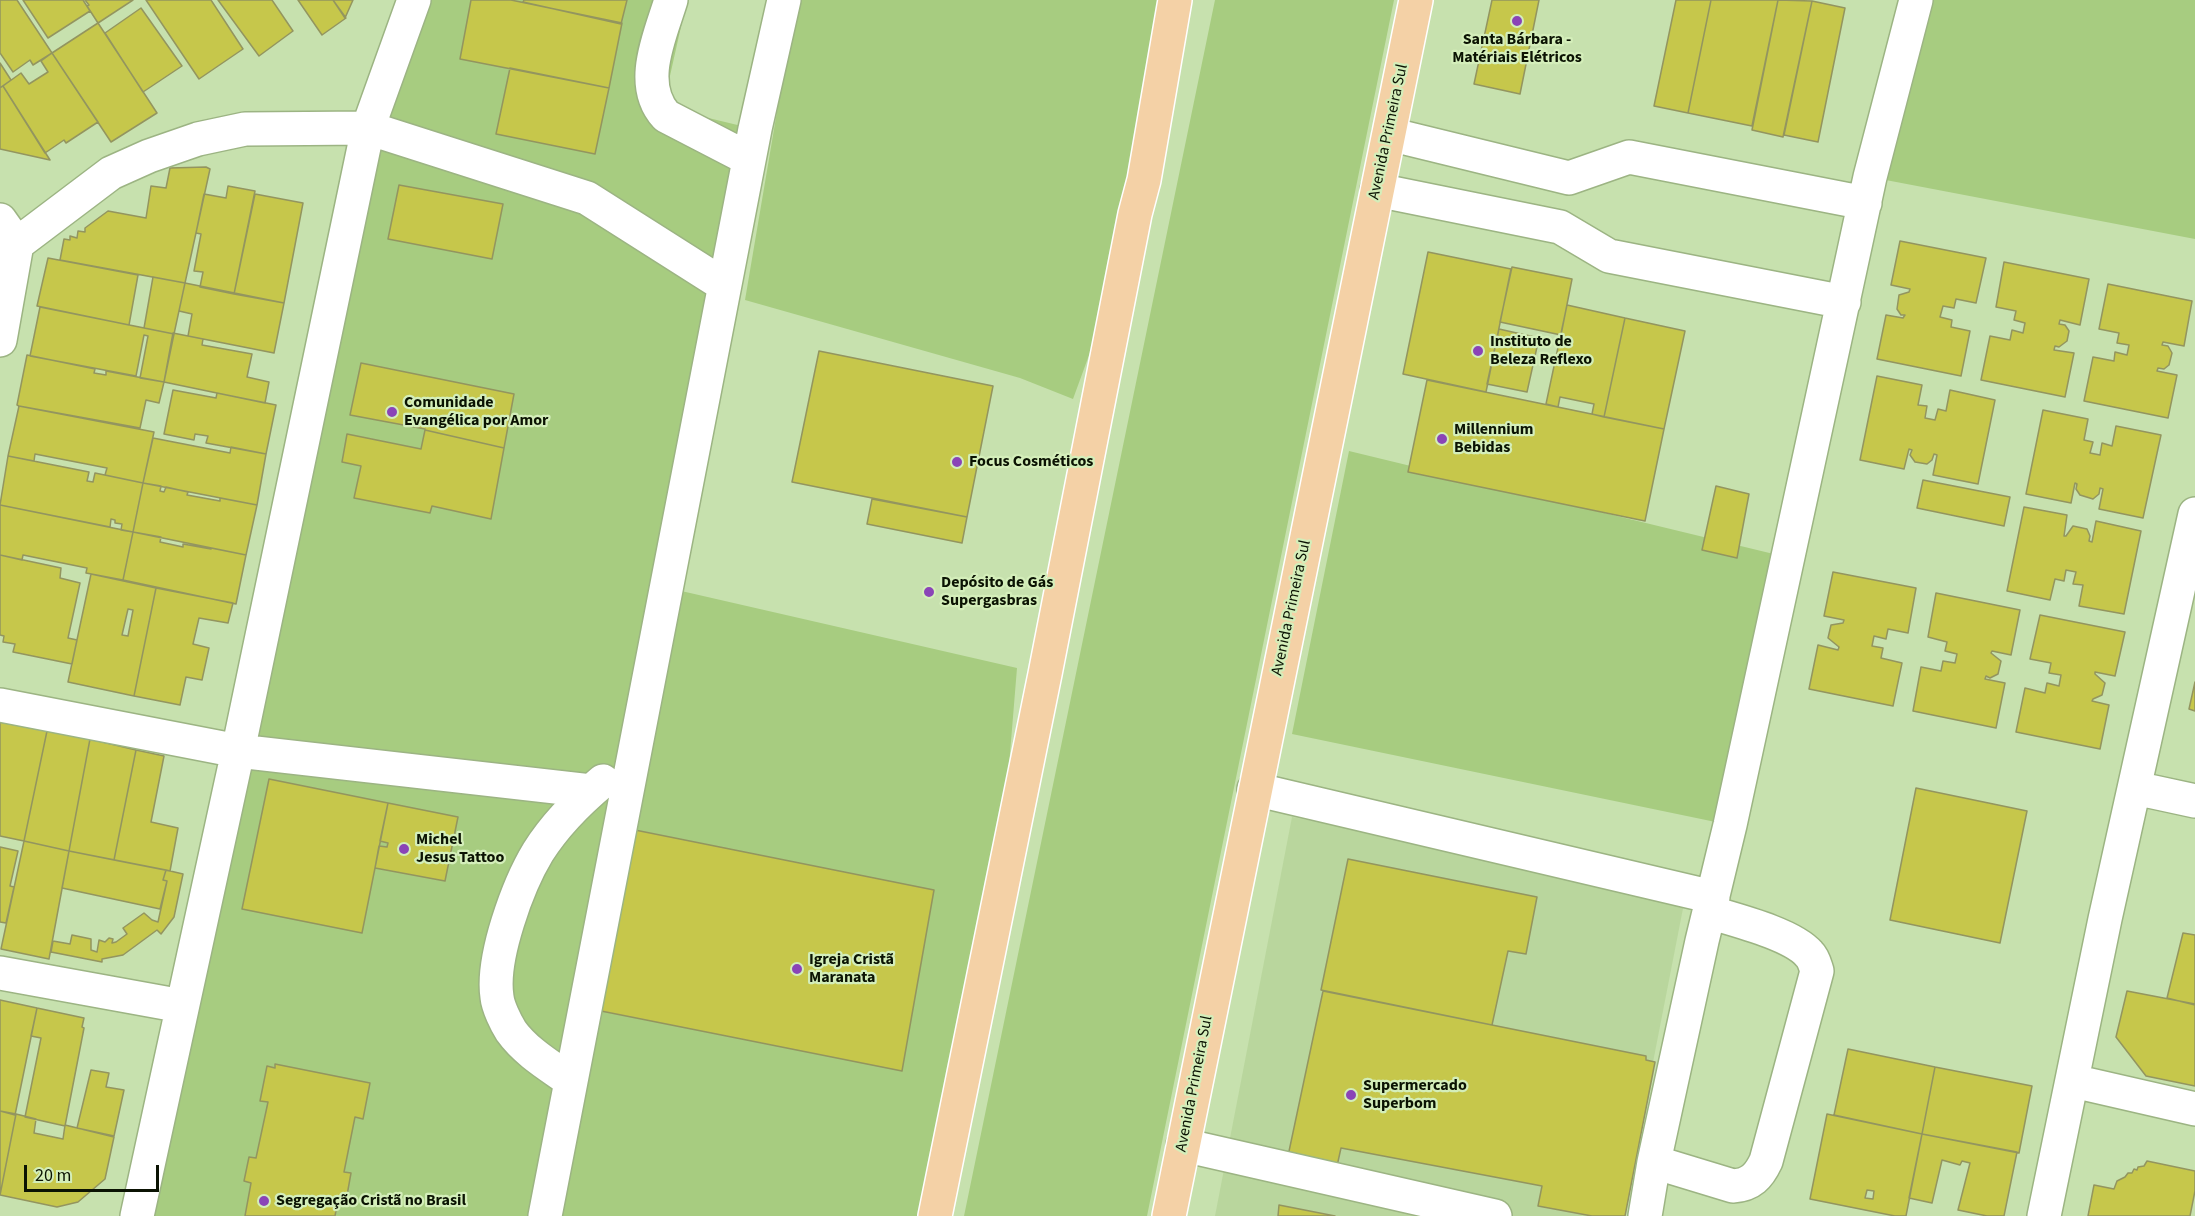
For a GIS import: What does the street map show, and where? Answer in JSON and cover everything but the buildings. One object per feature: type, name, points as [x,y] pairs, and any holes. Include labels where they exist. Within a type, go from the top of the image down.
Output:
[{"type":"main road","points":[[935,1216],[1135,214],[1144,180],[1175,0]]},
{"type":"main road","name":"Avenida Primeira Sul","points":[[1169,1216],[1416,0]]},
{"type":"street","points":[[137,1216],[238,751],[368,128],[414,0]]},
{"type":"street","points":[[671,0],[656,51],[652,74],[652,92],[657,106],[666,116],[749,159]]},
{"type":"street","points":[[545,1216],[724,285],[784,0]]},
{"type":"street","points":[[1645,1216],[1654,1162],[1865,203],[1916,0]]},
{"type":"street","points":[[0,340],[8,232],[111,173],[149,156],[198,139],[245,129],[368,128],[587,198],[724,285]]},
{"type":"street","points":[[1389,134],[1569,178],[1629,157],[1865,203]]},
{"type":"street","points":[[1560,227],[1569,178]]},
{"type":"street","points":[[1377,190],[1560,227],[1609,256],[1844,302]]},
{"type":"street","points":[[2044,1216],[2105,919],[2195,516]]},
{"type":"street","points":[[0,705],[238,751],[591,791]]},
{"type":"street","points":[[571,1081],[530,1053],[511,1030],[497,998],[498,961],[513,908],[538,853],[566,816],[634,754]]},
{"type":"street","points":[[1254,789],[1711,904],[1801,946],[1810,955],[1816,971],[1766,1161],[1760,1173],[1745,1186],[1733,1186],[1654,1162]]},
{"type":"street","points":[[2135,789],[2195,801]]},
{"type":"street","points":[[0,973],[182,1006]]},
{"type":"street","points":[[2073,1081],[2195,1109]]},
{"type":"street","points":[[1183,1145],[1495,1216]]},
{"type":"shaded area","points":[[410,0],[687,0],[663,107],[754,129],[677,590],[1017,668],[997,912],[936,1216],[142,1216]],"holes":[[[620,827],[933,890],[902,1070],[585,1008]]]},
{"type":"shaded area","points":[[796,0],[1181,0],[1131,240],[1073,399],[1020,378],[745,300]]},
{"type":"shaded area","points":[[1215,0],[1394,0],[1147,1216],[964,1216]]},
{"type":"shaded area","points":[[1916,0],[2195,0],[2195,239],[1870,177]]},
{"type":"shaded area","points":[[1349,451],[1786,557],[1730,825],[1292,734]]},
{"type":"shaded area","points":[[1292,817],[1686,893],[1623,1216],[1215,1216]]},
{"type":"place","name":"Santa Bárbara - Matériais Elétricos","points":[[1517,21]]},
{"type":"place","name":"Instituto de Beleza Reflexo","points":[[1478,351]]},
{"type":"place","name":"Comunidade Evangélica por Amor","points":[[392,412]]},
{"type":"place","name":"Millennium Bebidas","points":[[1442,439]]},
{"type":"place","name":"Focus Cosméticos","points":[[957,462]]},
{"type":"place","name":"Depósito de Gás Supergasbras","points":[[929,592]]},
{"type":"place","name":"Michel Jesus Tattoo","points":[[404,849]]},
{"type":"place","name":"Igreja Cristã Maranata","points":[[797,969]]},
{"type":"place","name":"Supermercado Superbom","points":[[1351,1095]]},
{"type":"place","name":"Segregação Cristã no Brasil","points":[[264,1201]]}]
